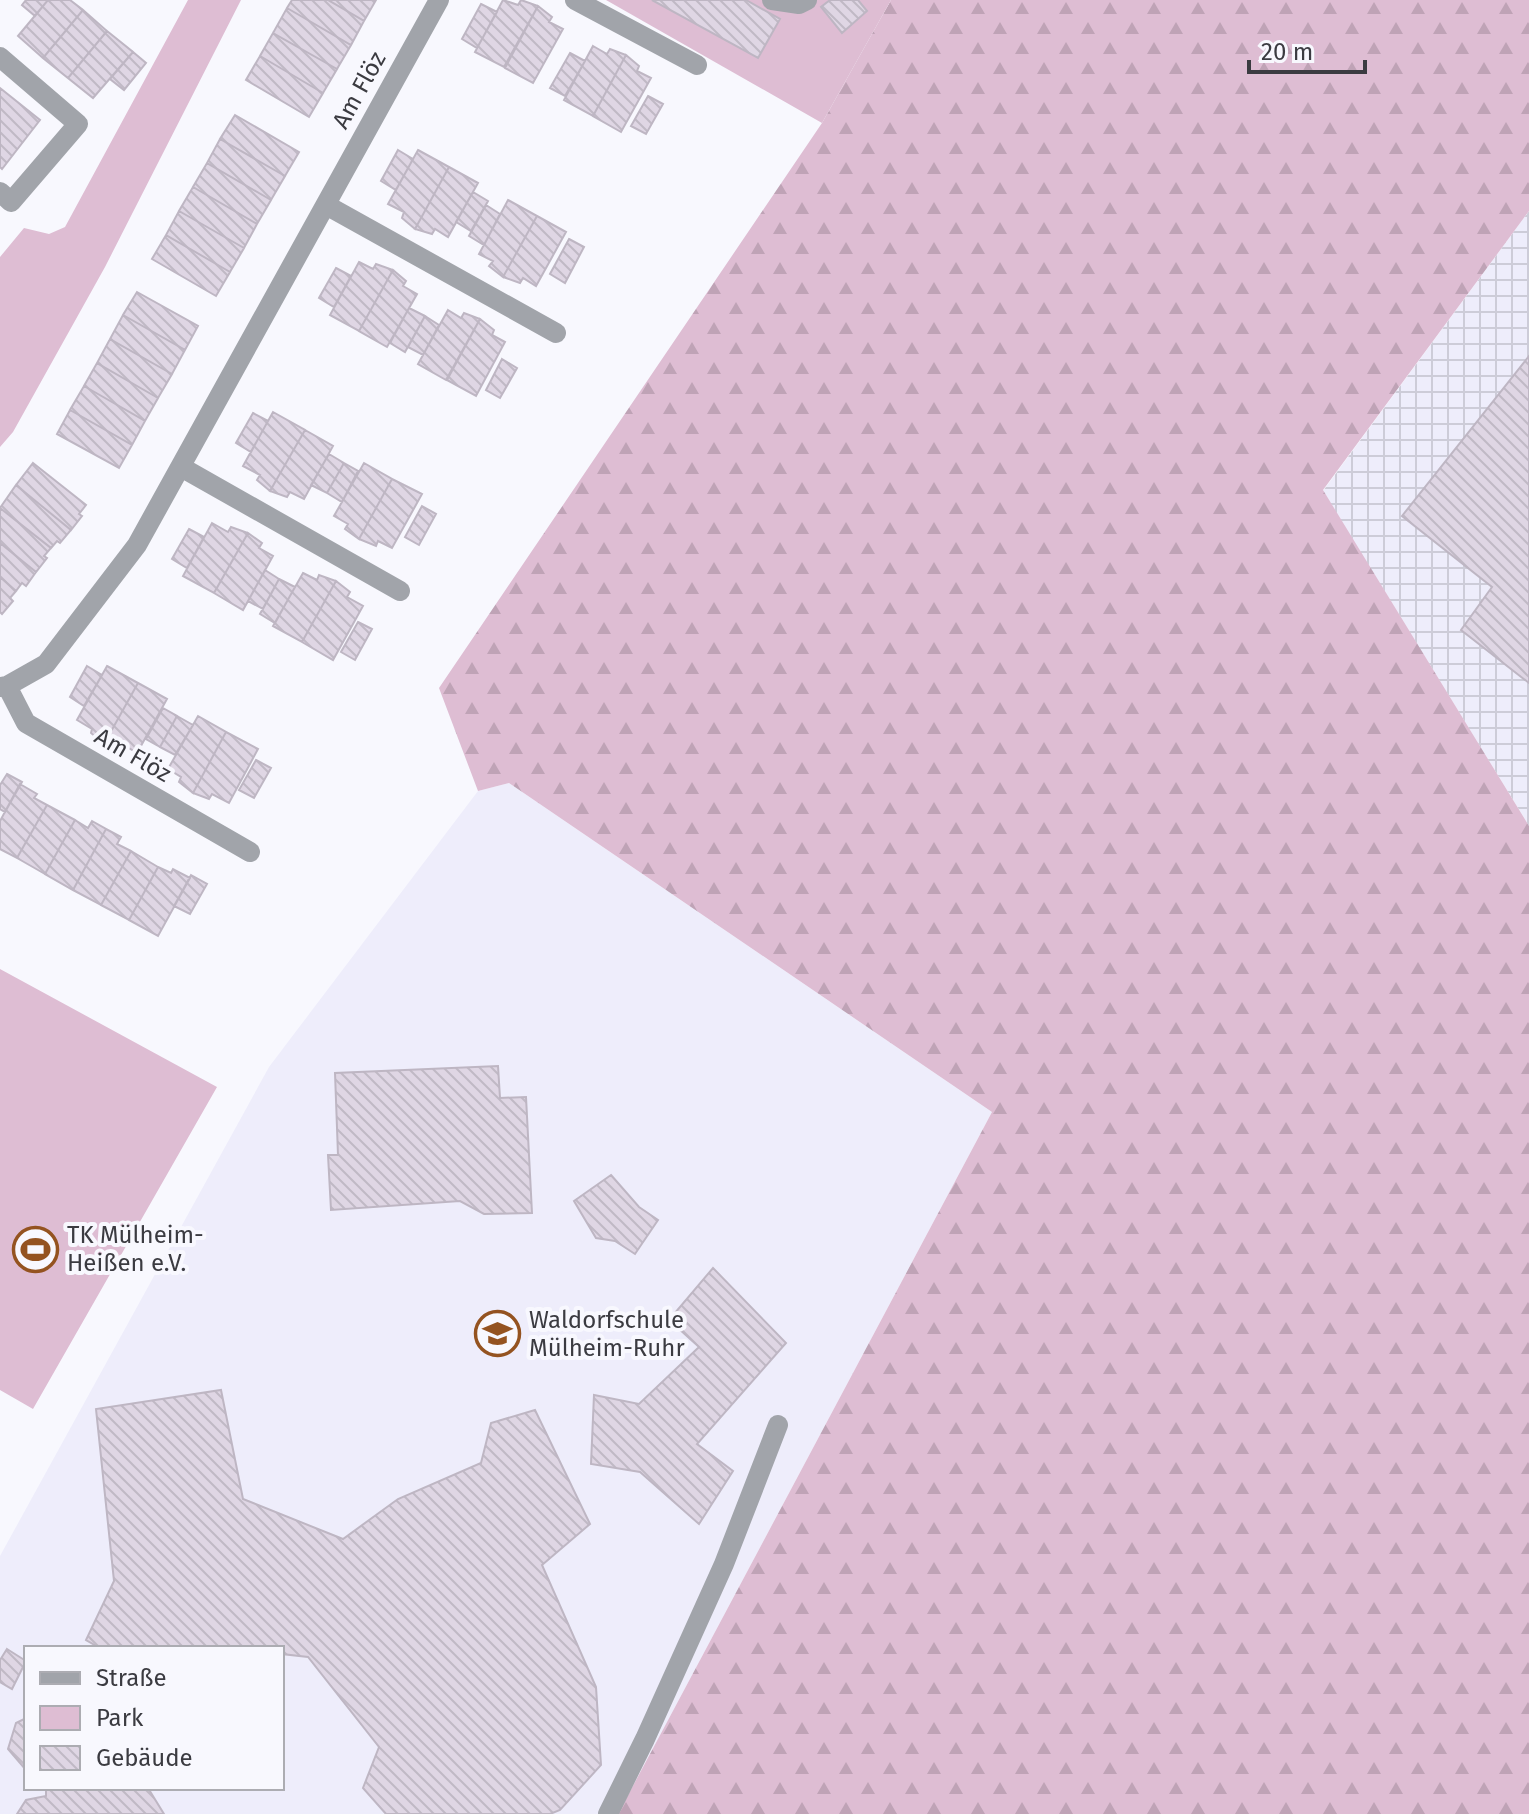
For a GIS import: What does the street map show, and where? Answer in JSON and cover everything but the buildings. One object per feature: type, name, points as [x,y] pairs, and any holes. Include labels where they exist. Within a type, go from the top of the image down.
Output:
[{"type":"street","name":"Am Flöz","points":[[250,852],[26,723],[4,686],[46,664],[137,545],[439,0]]},
{"type":"street","points":[[575,0],[697,65]]},
{"type":"street","points":[[772,0],[799,4],[807,0]]},
{"type":"street","points":[[0,57],[78,124],[11,202],[0,192]]},
{"type":"street","points":[[326,205],[556,333]]},
{"type":"street","points":[[181,467],[400,591]]},
{"type":"street","points":[[608,1814],[724,1564],[778,1425]]},
{"type":"shaded area","points":[[1529,211],[1529,826],[1323,491]]},
{"type":"shaded area","name":"Waldorfschule Mülheim-Ruhr","points":[[509,783],[992,1112],[618,1814],[0,1814],[0,1556],[269,1067],[478,791]]},
{"type":"green space","points":[[188,0],[241,0],[105,267],[13,432],[0,447],[0,257],[24,228],[49,234],[65,227]]},
{"type":"green space","points":[[606,0],[891,0],[822,123]]},
{"type":"green space","points":[[891,0],[1529,0],[1529,211],[1323,490],[1529,826],[1529,1814],[618,1814],[992,1112],[509,783],[478,791],[439,688],[822,123]]},
{"type":"green space","name":"TK Mülheim- Heißen e.V.","points":[[0,969],[217,1087],[33,1409],[0,1390]]},
{"type":"place","name":"TK Mülheim- Heißen e.V.","points":[[36,1249]]},
{"type":"place","name":"Waldorfschule Mülheim-Ruhr","points":[[498,1334]]}]
